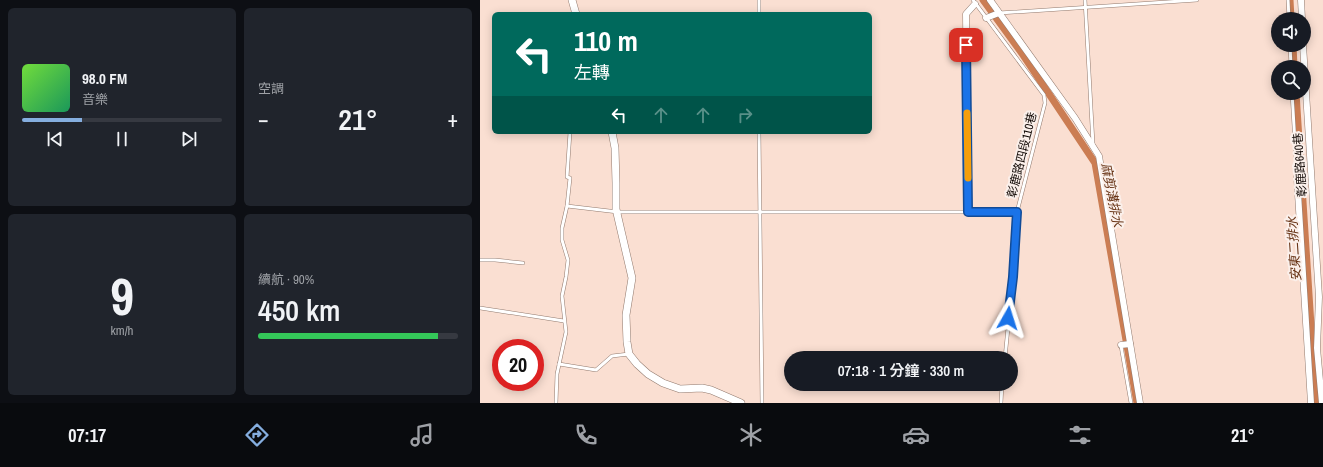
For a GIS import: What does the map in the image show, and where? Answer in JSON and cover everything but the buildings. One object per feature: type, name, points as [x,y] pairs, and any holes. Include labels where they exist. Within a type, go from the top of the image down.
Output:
[{"type":"street","points":[[572,0],[575,12]]},
{"type":"street","points":[[990,0],[1075,118],[1099,156],[1140,403]]},
{"type":"street","points":[[1301,0],[1302,12]]},
{"type":"street","points":[[968,212],[966,14],[974,2]]},
{"type":"street","points":[[987,20],[999,13]]},
{"type":"street","name":"彰鹿路640巷","points":[[1303,52],[1319,297],[1318,348],[1322,403]]},
{"type":"street","points":[[612,134],[615,148],[616,209],[618,212],[632,278],[626,315],[629,354],[648,374],[663,383],[680,389],[702,388],[711,390],[741,403]]},
{"type":"street","points":[[1297,177],[1311,403]]},
{"type":"street","points":[[1121,345],[1130,344]]},
{"type":"lane","points":[[759,0],[759,12]]},
{"type":"lane","points":[[1085,0],[1093,146]]},
{"type":"lane","points":[[999,13],[1085,6],[1197,0]]},
{"type":"lane","points":[[1288,0],[1289,12]]},
{"type":"lane","name":"彰鹿路四段110巷","points":[[974,2],[1044,95],[1045,103],[1017,212],[1013,277],[1006,351]]},
{"type":"lane","points":[[1292,100],[1297,177]]},
{"type":"lane","points":[[556,403],[557,374],[566,332],[562,296],[568,260],[562,240],[562,228],[567,206],[570,178],[567,177],[570,134]]},
{"type":"lane","points":[[759,134],[762,403]]},
{"type":"lane","points":[[567,206],[618,212],[1017,212]]},
{"type":"lane","points":[[480,260],[523,263]]},
{"type":"lane","points":[[480,308],[564,321]]},
{"type":"lane","points":[[1121,345],[1131,403]]},
{"type":"lane","points":[[559,364],[596,370],[612,356],[629,354]]},
{"type":"lane","points":[[1001,403],[1002,391]]},
{"type":"waterway","name":"麻剪溝排水","points":[[983,0],[1023,55],[1095,163],[1137,403]]},
{"type":"waterway","name":"安東二排水","points":[[1290,0],[1291,12]]},
{"type":"waterway","name":"安東二排水","points":[[1293,52],[1294,60]]},
{"type":"waterway","name":"安東二排水","points":[[1296,100],[1316,403]]},
{"type":"slow traffic","points":[[967,113],[968,178]]},
{"type":"route","points":[[966,45],[968,212],[1017,212],[1013,277],[1008,318]]}]
